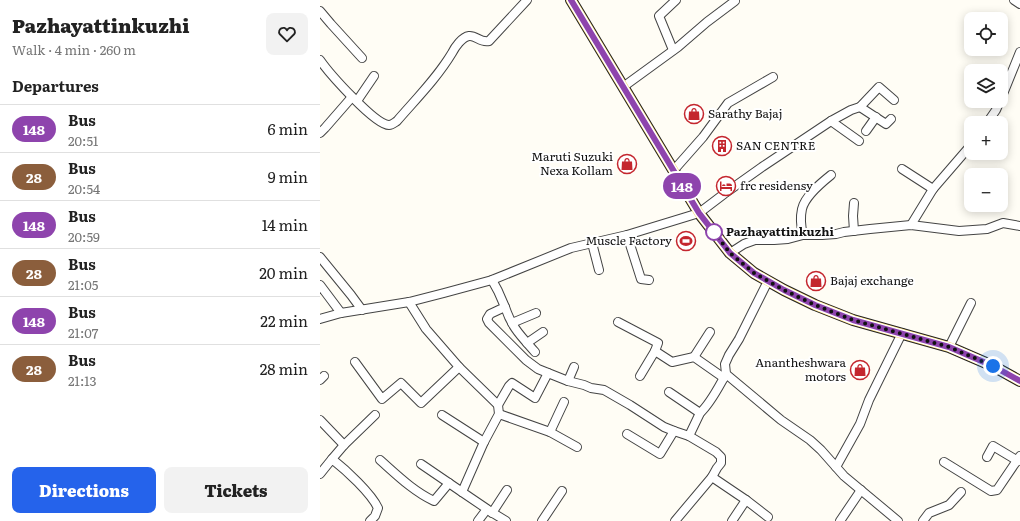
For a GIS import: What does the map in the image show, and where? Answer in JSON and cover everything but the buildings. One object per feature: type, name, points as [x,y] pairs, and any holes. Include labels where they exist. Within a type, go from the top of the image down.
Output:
[{"type":"main road","points":[[571,0],[699,213],[730,253],[754,273],[815,305],[853,320],[949,347],[993,366],[1020,381]]},
{"type":"street","points":[[320,60],[354,99],[378,120],[386,125],[393,124],[443,68],[454,48],[463,39],[468,36],[474,36],[484,42],[489,41],[527,0]]},
{"type":"street","points":[[673,50],[659,16],[676,0]]},
{"type":"street","points":[[1014,0],[1020,4]]},
{"type":"street","points":[[623,87],[735,1]]},
{"type":"street","points":[[320,11],[362,58]]},
{"type":"street","points":[[1008,81],[1020,52]]},
{"type":"street","points":[[320,134],[374,76]]},
{"type":"street","points":[[673,171],[704,137],[728,103],[773,77]]},
{"type":"street","points":[[320,319],[341,313],[409,302],[492,280],[571,248],[627,236],[699,213],[762,167],[831,121],[860,106],[879,87],[894,100]]},
{"type":"street","points":[[860,106],[886,124],[890,119]]},
{"type":"street","points":[[866,131],[876,117]]},
{"type":"street","points":[[831,121],[859,141]]},
{"type":"street","points":[[911,225],[933,189],[964,153]]},
{"type":"street","points":[[902,169],[933,189]]},
{"type":"street","points":[[802,235],[802,208],[818,186],[831,175]]},
{"type":"street","points":[[854,203],[854,231]]},
{"type":"street","points":[[730,253],[744,244],[755,240],[788,239],[802,235],[829,235],[911,225],[959,231],[986,230],[1003,223],[1020,226]]},
{"type":"street","points":[[627,236],[641,279],[649,280]]},
{"type":"street","points":[[592,243],[599,270]]},
{"type":"street","points":[[320,257],[351,294],[362,310]]},
{"type":"street","points":[[492,280],[519,335],[535,352]]},
{"type":"street","points":[[689,436],[700,413],[713,397],[725,376],[725,364],[729,355],[739,340],[768,281]]},
{"type":"street","points":[[320,285],[341,313]]},
{"type":"street","points":[[409,302],[426,329],[459,367],[498,405]]},
{"type":"street","points":[[949,347],[971,303]]},
{"type":"street","points":[[505,307],[490,314],[487,319],[489,323],[526,360],[538,369],[568,381],[591,388],[604,390],[630,404],[664,426],[689,436],[716,452],[721,457],[721,463],[712,477],[675,521]]},
{"type":"street","points":[[512,323],[536,313]]},
{"type":"street","points":[[618,322],[658,343],[640,376]]},
{"type":"street","points":[[527,343],[543,332]]},
{"type":"street","points":[[694,357],[710,332]]},
{"type":"street","points":[[836,466],[860,424],[869,400],[902,333]]},
{"type":"street","points":[[655,351],[672,362],[694,357],[725,376],[822,450],[844,476],[898,521]]},
{"type":"street","points":[[355,362],[382,399],[401,383],[421,403],[459,367]]},
{"type":"street","points":[[568,381],[574,367]]},
{"type":"street","points":[[462,492],[484,442],[499,414],[498,405],[509,386],[512,382],[535,398],[548,373]]},
{"type":"street","points":[[669,392],[700,413]]},
{"type":"street","points":[[550,432],[564,402]]},
{"type":"street","points":[[499,414],[550,432],[577,447]]},
{"type":"street","points":[[320,474],[344,445],[375,415]]},
{"type":"street","points":[[442,415],[484,442]]},
{"type":"street","points":[[320,420],[344,445]]},
{"type":"street","points":[[627,434],[660,454],[674,431]]},
{"type":"street","points":[[944,462],[991,491],[994,491],[997,490],[1019,458],[993,446],[987,457]]},
{"type":"street","points":[[332,459],[362,486],[376,504],[378,508],[375,516],[370,521]]},
{"type":"street","points":[[380,460],[414,489],[434,501],[448,483]]},
{"type":"street","points":[[421,464],[506,521]]},
{"type":"street","points":[[712,477],[746,500],[768,518]]},
{"type":"street","points":[[478,521],[489,511],[507,490]]},
{"type":"street","points":[[840,521],[861,490]]},
{"type":"street","points":[[542,521],[562,491]]},
{"type":"street","points":[[922,521],[929,513],[949,505],[961,492]]},
{"type":"street","points":[[732,521],[746,500]]},
{"type":"bus line","name":"148","points":[[571,0],[699,213],[730,253],[754,273],[815,305],[853,320],[949,347],[993,366],[1020,381]]},
{"type":"place","name":"Sarathy Bajaj","points":[[694,114]]},
{"type":"place","name":"SAN CENTRE","points":[[722,146]]},
{"type":"place","name":"Maruti Suzuki Nexa Kollam","points":[[627,164]]},
{"type":"place","name":"frc residensy","points":[[726,186]]},
{"type":"place","name":"Pazhayattinkuzhi","points":[[714,232]]},
{"type":"place","name":"Muscle Factory","points":[[686,241]]},
{"type":"place","name":"Bajaj exchange","points":[[816,281]]},
{"type":"place","name":"Anantheshwara motors","points":[[860,370]]},
{"type":"route","points":[[714,232],[730,253],[754,273],[815,305],[853,320],[949,347],[993,366]]}]
